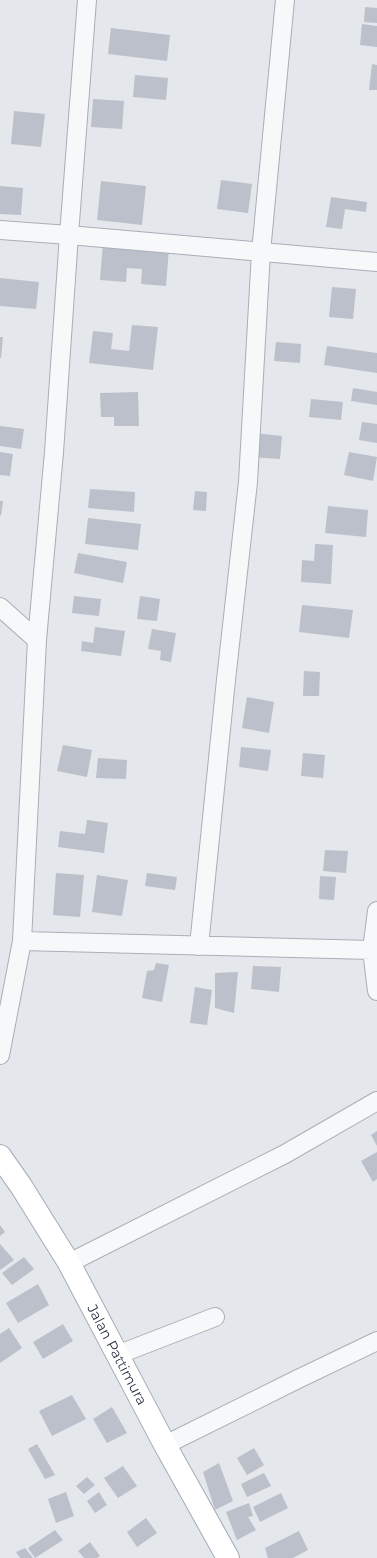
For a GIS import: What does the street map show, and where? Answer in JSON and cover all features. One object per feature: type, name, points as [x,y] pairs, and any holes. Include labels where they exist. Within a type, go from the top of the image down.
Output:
[{"type":"main road","name":"Jalan Pattimura","points":[[0,1156],[21,1186],[69,1263],[165,1445],[228,1558]]},
{"type":"street","points":[[0,1055],[22,941],[37,640],[54,452],[87,0]]},
{"type":"street","points":[[199,946],[248,482],[261,252],[285,0]]},
{"type":"street","points":[[0,230],[377,262]]},
{"type":"street","points":[[0,607],[37,640]]},
{"type":"street","points":[[377,911],[375,950],[377,991]]},
{"type":"street","points":[[22,941],[375,950]]},
{"type":"street","points":[[69,1263],[286,1154],[377,1102]]},
{"type":"street","points":[[117,1355],[215,1317]]},
{"type":"street","points":[[165,1445],[377,1341]]},
{"type":"building","points":[[365,7],[377,8],[377,23],[364,22]]},
{"type":"building","points":[[362,24],[377,26],[377,47],[360,45]]},
{"type":"building","points":[[111,28],[170,35],[167,61],[108,54]]},
{"type":"building","points":[[372,64],[377,65],[377,90],[369,90]]},
{"type":"building","points":[[135,75],[168,78],[166,100],[133,97]]},
{"type":"building","points":[[93,99],[124,101],[122,129],[91,127]]},
{"type":"building","points":[[14,111],[45,114],[41,147],[11,144]]},
{"type":"building","points":[[221,180],[252,184],[248,213],[217,209]]},
{"type":"building","points":[[101,181],[146,186],[142,225],[97,220]]},
{"type":"building","points":[[0,186],[23,188],[21,215],[0,214]]},
{"type":"building","points":[[331,197],[367,202],[366,212],[345,209],[342,229],[326,227]]},
{"type":"building","points":[[103,243],[169,248],[166,286],[141,284],[142,269],[127,268],[126,282],[100,280]]},
{"type":"building","points":[[0,278],[39,282],[36,309],[0,306]]},
{"type":"building","points":[[332,287],[356,289],[353,319],[329,317]]},
{"type":"building","points":[[132,325],[158,327],[153,370],[89,363],[93,331],[113,333],[111,349],[129,351]]},
{"type":"building","points":[[0,337],[3,337],[1,358],[0,358]]},
{"type":"building","points":[[276,342],[301,344],[300,363],[274,361]]},
{"type":"building","points":[[327,346],[377,353],[377,373],[324,365]]},
{"type":"building","points":[[353,388],[377,392],[377,405],[351,401]]},
{"type":"building","points":[[138,392],[139,426],[114,426],[114,417],[101,417],[100,393]]},
{"type":"building","points":[[311,399],[343,402],[341,420],[309,417]]},
{"type":"building","points":[[362,422],[377,424],[377,443],[359,440]]},
{"type":"building","points":[[0,426],[24,429],[21,449],[0,446]]},
{"type":"building","points":[[254,433],[282,436],[280,459],[252,457]]},
{"type":"building","points":[[0,452],[13,454],[10,476],[0,475]]},
{"type":"building","points":[[349,452],[377,457],[373,481],[344,475]]},
{"type":"building","points":[[90,489],[135,492],[134,512],[88,508]]},
{"type":"building","points":[[195,491],[207,492],[206,511],[193,510]]},
{"type":"building","points":[[0,501],[3,501],[1,516],[0,515]]},
{"type":"building","points":[[328,506],[368,510],[366,537],[325,533]]},
{"type":"building","points":[[88,518],[141,524],[138,550],[85,544]]},
{"type":"building","points":[[315,544],[333,545],[331,584],[301,582],[302,560],[314,561]]},
{"type":"building","points":[[78,553],[127,562],[123,583],[74,573]]},
{"type":"building","points":[[74,596],[101,599],[99,616],[72,613]]},
{"type":"building","points":[[140,596],[160,599],[157,621],[137,619]]},
{"type":"building","points":[[302,605],[353,610],[349,638],[299,632]]},
{"type":"building","points":[[95,627],[125,631],[121,656],[81,651],[82,641],[93,643]]},
{"type":"building","points":[[152,629],[176,633],[171,662],[160,660],[161,651],[148,649]]},
{"type":"building","points":[[304,671],[320,672],[319,696],[303,696]]},
{"type":"building","points":[[247,697],[274,702],[269,733],[242,728]]},
{"type":"building","points":[[63,745],[92,750],[87,777],[57,771]]},
{"type":"building","points":[[241,747],[271,750],[268,771],[239,767]]},
{"type":"building","points":[[303,753],[325,755],[323,778],[301,776]]},
{"type":"building","points":[[98,758],[127,760],[126,779],[96,778]]},
{"type":"building","points":[[87,820],[108,823],[104,853],[58,847],[60,831],[85,834]]},
{"type":"building","points":[[325,850],[348,851],[346,873],[323,871]]},
{"type":"building","points":[[56,873],[84,875],[80,917],[53,915]]},
{"type":"building","points":[[147,873],[177,877],[175,890],[145,886]]},
{"type":"building","points":[[97,875],[128,880],[122,916],[92,912]]},
{"type":"building","points":[[320,876],[336,877],[334,900],[319,899]]},
{"type":"building","points":[[156,963],[169,965],[162,1002],[142,998],[147,971],[154,970]]},
{"type":"building","points":[[253,966],[281,967],[279,992],[251,989]]},
{"type":"building","points":[[238,972],[234,1013],[215,1008],[215,973]]},
{"type":"building","points":[[195,987],[212,990],[207,1025],[190,1023]]},
{"type":"building","points":[[377,1131],[377,1146],[371,1135]]},
{"type":"building","points":[[377,1152],[377,1179],[373,1182],[361,1161]]},
{"type":"building","points":[[0,1225],[5,1232],[0,1236]]},
{"type":"building","points":[[0,1244],[14,1260],[0,1270]]},
{"type":"building","points":[[24,1257],[34,1269],[12,1285],[2,1273]]},
{"type":"building","points":[[38,1284],[49,1305],[18,1323],[6,1303]]},
{"type":"building","points":[[63,1324],[73,1341],[43,1359],[33,1342]]},
{"type":"building","points":[[9,1328],[22,1348],[0,1363],[0,1334]]},
{"type":"building","points":[[72,1395],[86,1419],[52,1436],[39,1411]]},
{"type":"building","points":[[112,1407],[127,1433],[107,1443],[93,1419]]},
{"type":"building","points":[[37,1444],[55,1475],[45,1479],[28,1449]]},
{"type":"building","points":[[254,1448],[264,1465],[247,1475],[237,1458]]},
{"type":"building","points":[[219,1463],[233,1501],[215,1510],[203,1472]]},
{"type":"building","points":[[123,1466],[137,1486],[118,1498],[104,1478]]},
{"type":"building","points":[[264,1473],[271,1486],[247,1497],[241,1484]]},
{"type":"building","points":[[87,1477],[95,1485],[84,1494],[76,1486]]},
{"type":"building","points":[[66,1492],[74,1516],[56,1523],[48,1499]]},
{"type":"building","points":[[99,1492],[107,1505],[95,1513],[87,1501]]},
{"type":"building","points":[[281,1493],[288,1508],[260,1522],[253,1507]]},
{"type":"building","points":[[249,1503],[253,1516],[248,1517],[256,1530],[237,1540],[226,1512]]},
{"type":"building","points":[[146,1518],[157,1533],[137,1547],[127,1532]]},
{"type":"building","points":[[55,1530],[63,1540],[35,1558],[28,1548]]},
{"type":"building","points":[[299,1531],[308,1550],[293,1558],[268,1558],[265,1548]]},
{"type":"building","points":[[90,1542],[100,1556],[97,1558],[84,1558],[78,1551]]},
{"type":"building","points":[[25,1548],[33,1558],[20,1558],[16,1552]]}]
